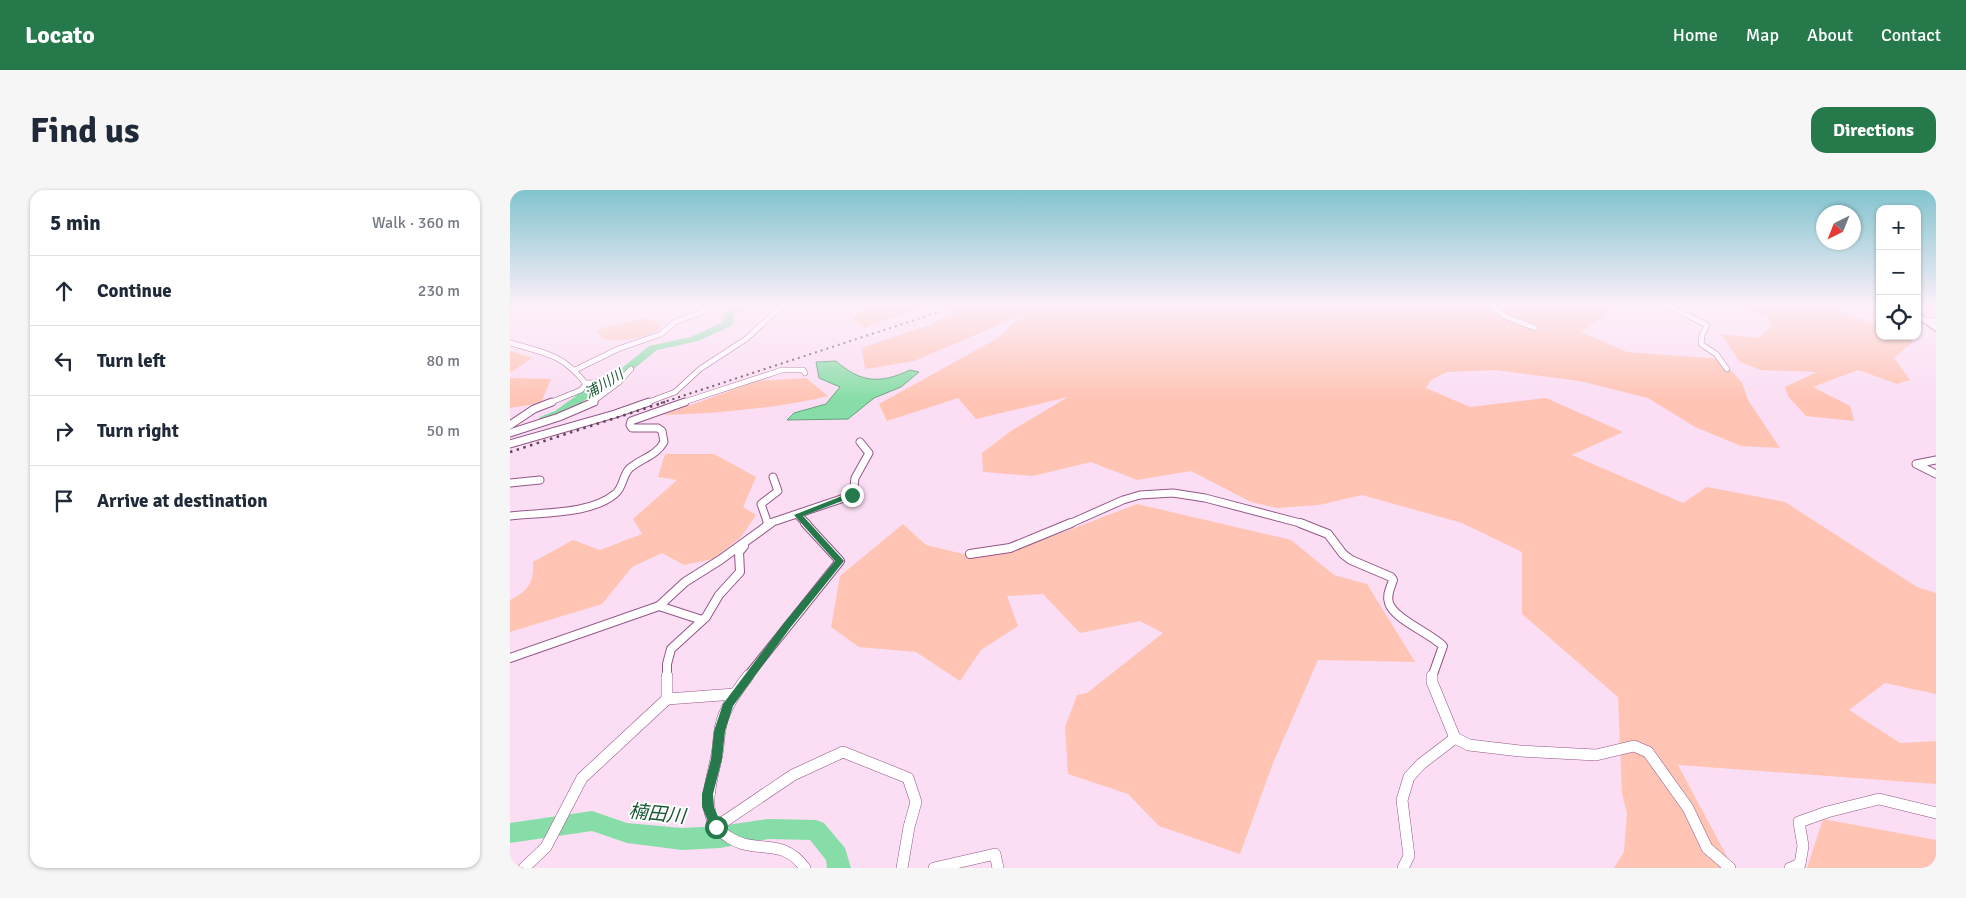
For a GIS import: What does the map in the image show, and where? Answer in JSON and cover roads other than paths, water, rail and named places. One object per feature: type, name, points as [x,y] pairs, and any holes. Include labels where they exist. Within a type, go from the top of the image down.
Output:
[{"type":"street","points":[[575,370],[618,349],[653,337]]},
{"type":"street","points":[[510,444],[615,414],[676,392],[700,369],[749,337]]},
{"type":"street","points":[[1702,337],[1701,344],[1716,354],[1727,369]]},
{"type":"street","points":[[510,343],[558,357],[575,370],[585,383]]},
{"type":"street","points":[[510,433],[553,420],[591,402],[604,395],[631,369]]},
{"type":"street","points":[[510,516],[586,507],[617,494],[627,470],[660,449],[664,442],[662,431],[658,428],[632,428],[630,425],[631,421],[714,391],[782,370],[803,370],[805,373]]},
{"type":"street","points":[[585,383],[619,382]]},
{"type":"street","points":[[510,425],[534,409],[581,390],[585,383]]},
{"type":"street","points":[[510,658],[658,606],[685,582],[720,560],[768,524],[852,495],[855,474],[869,454],[860,442]]},
{"type":"street","points":[[1936,460],[1916,464],[1936,474]]},
{"type":"street","points":[[768,524],[761,504],[778,492],[773,477]]},
{"type":"street","points":[[510,483],[540,480]]},
{"type":"street","points":[[970,554],[989,552],[1026,542],[1123,500],[1148,494],[1170,493],[1202,496],[1316,528],[1332,536],[1341,553],[1347,558],[1391,577],[1388,599],[1391,608],[1432,634],[1443,646],[1442,654],[1431,674],[1432,682],[1455,738],[1469,745],[1520,752],[1596,755],[1634,746],[1648,752],[1688,808],[1707,848],[1730,868]]},
{"type":"street","points":[[798,515],[840,561],[787,625],[735,694],[722,720],[716,759],[707,794],[708,807],[716,827],[725,835],[734,840],[758,846],[782,848],[792,852],[801,860],[805,868]]},
{"type":"street","points":[[666,699],[666,664],[671,648],[702,620],[719,595],[740,572],[739,552],[750,538]]},
{"type":"street","points":[[658,606],[702,620]]},
{"type":"street","points":[[524,868],[546,847],[582,778],[666,699],[735,694]]},
{"type":"street","points":[[1403,868],[1409,856],[1402,800],[1409,777],[1421,764],[1455,738]]},
{"type":"street","points":[[716,827],[782,781],[820,760],[843,752],[908,778],[916,802],[902,868]]},
{"type":"street","points":[[1790,868],[1800,864],[1803,846],[1799,822],[1827,812],[1879,799],[1936,813]]},
{"type":"street","points":[[934,868],[995,854],[998,868]]},
{"type":"waterway","name":"浦川川","points":[[544,420],[559,414],[598,385],[621,374],[653,348],[699,337]]},
{"type":"waterway","name":"楠田川","points":[[510,833],[592,821],[627,833],[682,839],[720,837],[768,829],[816,830],[837,856],[839,868]]},
{"type":"railway","points":[[661,403],[864,337]]},
{"type":"railway","points":[[510,452],[665,402]]}]
